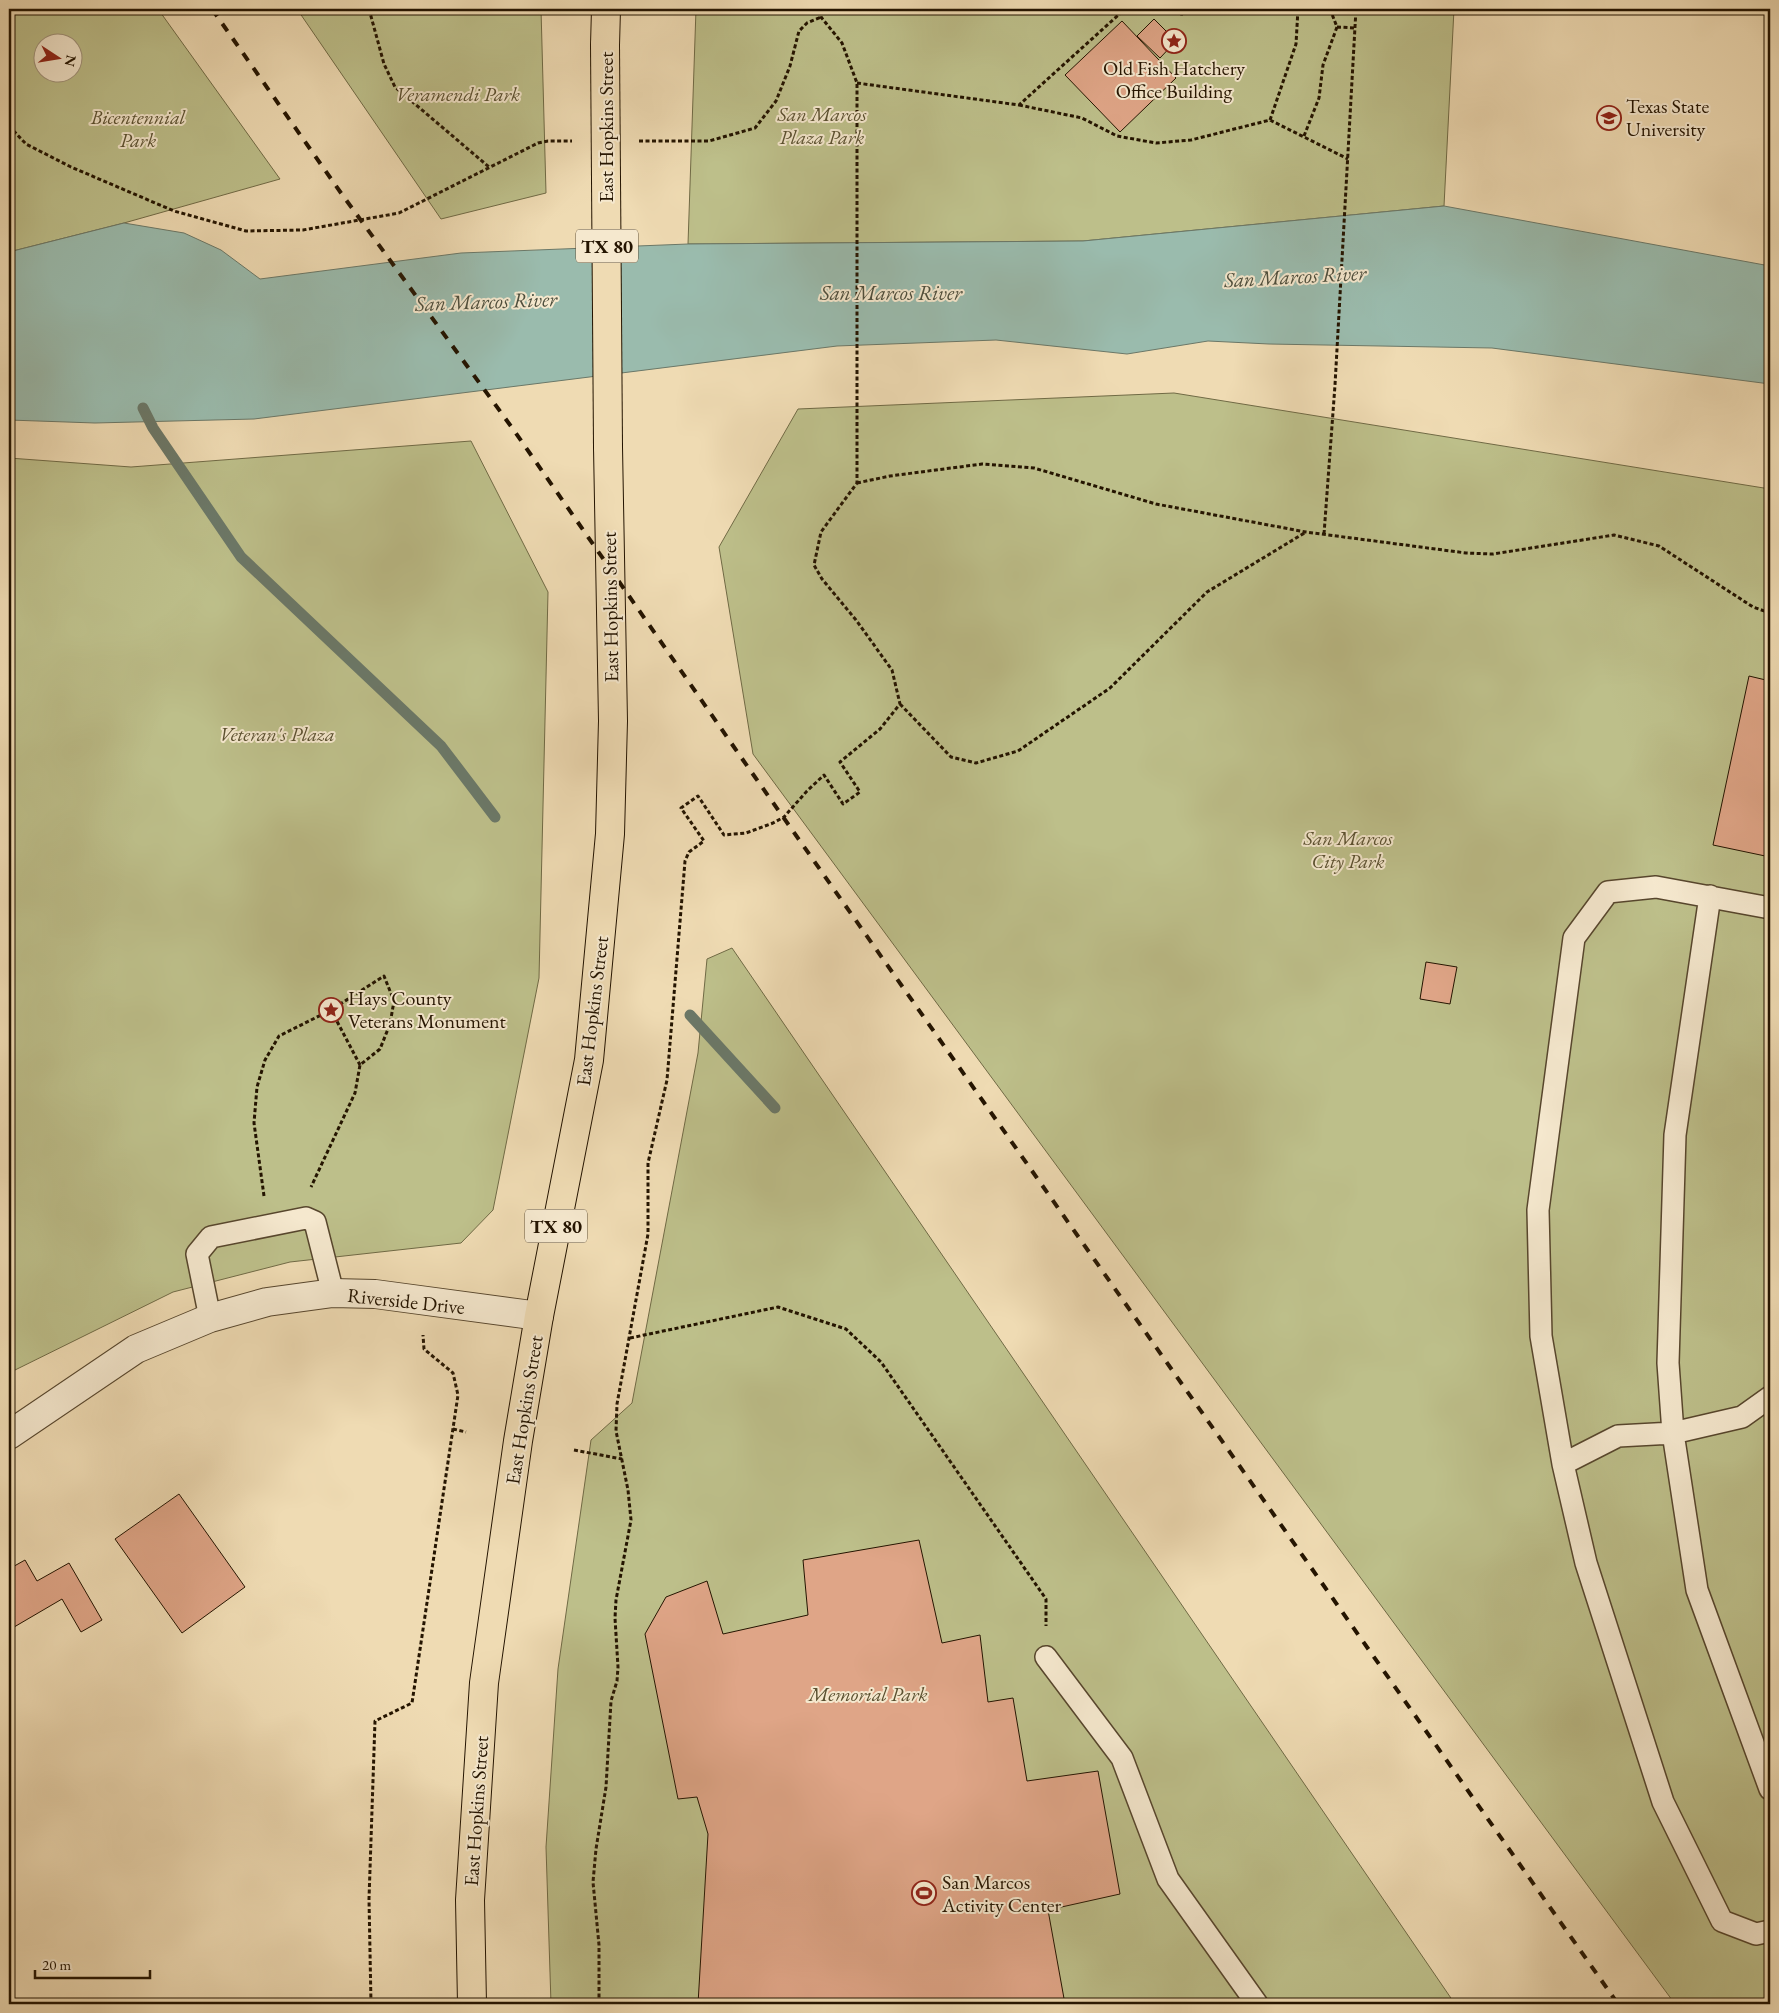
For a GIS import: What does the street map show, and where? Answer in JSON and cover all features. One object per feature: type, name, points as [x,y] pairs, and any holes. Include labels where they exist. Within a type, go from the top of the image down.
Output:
[{"type":"main road","name":"East Hopkins Street","points":[[472,2004],[470,1900],[484,1683],[518,1441],[539,1316],[589,1060],[610,834],[613,721],[608,446],[606,9]]},
{"type":"street","name":"Riverside Drive","points":[[9,1435],[136,1349],[210,1318],[267,1302],[333,1293],[374,1294],[539,1316]]},
{"type":"lane","points":[[1770,908],[1656,887],[1608,892],[1574,938],[1538,1210],[1541,1336],[1563,1464],[1586,1563],[1663,1802],[1722,1921],[1756,1934],[1770,1931]]},
{"type":"lane","points":[[1710,896],[1675,1135],[1668,1363],[1673,1433],[1697,1590],[1770,1789]]},
{"type":"lane","points":[[210,1318],[197,1254],[211,1237],[306,1218],[315,1222],[333,1293]]},
{"type":"lane","points":[[1563,1464],[1618,1436],[1673,1433],[1742,1417],[1770,1397]]},
{"type":"lane","points":[[1046,1658],[1122,1758],[1168,1878],[1257,2004]]},
{"type":"path","points":[[369,9],[384,64],[395,87],[489,167]]},
{"type":"path","points":[[820,9],[821,18],[842,43],[857,84],[858,96],[857,483],[821,532],[814,564],[822,579],[856,620],[892,670],[900,704],[952,757],[976,763],[1018,751],[1110,688],[1207,592],[1306,532]]},
{"type":"path","points":[[1019,105],[1125,9]]},
{"type":"path","points":[[1148,9],[1182,14],[1188,9]]},
{"type":"path","points":[[1270,120],[1296,44],[1298,9]]},
{"type":"path","points":[[1304,136],[1319,98],[1322,65],[1336,27],[1330,9]]},
{"type":"path","points":[[1324,534],[1335,385],[1356,9]]},
{"type":"path","points":[[633,141],[709,141],[754,128],[776,101],[790,66],[799,31],[807,23],[821,18]]},
{"type":"path","points":[[1336,27],[1355,28]]},
{"type":"path","points":[[857,84],[1019,105],[1082,118],[1117,136],[1156,143],[1191,140],[1270,120],[1348,159]]},
{"type":"path","points":[[9,126],[26,144],[71,168],[174,211],[246,231],[303,230],[399,212],[538,143],[576,141]]},
{"type":"path","points":[[857,483],[890,476],[982,464],[1034,468],[1156,504],[1306,532],[1466,553],[1493,554],[1614,535],[1659,546],[1753,606],[1770,613]]},
{"type":"path","points":[[599,2004],[599,1945],[593,1882],[596,1849],[606,1787],[611,1701],[618,1674],[616,1600],[631,1520],[628,1490],[616,1431],[617,1404],[648,1234],[648,1163],[667,1080],[685,861],[689,852],[704,841],[681,808],[698,796],[724,835],[746,833],[784,817],[824,775],[843,804],[860,792],[840,762],[880,729],[900,704]]},
{"type":"path","points":[[271,1225],[264,1196],[254,1123],[257,1087],[265,1060],[279,1036],[331,1010],[384,976],[394,1001],[390,1024],[380,1049],[360,1065]]},
{"type":"path","points":[[306,1218],[311,1187],[355,1093],[360,1065],[331,1010]]},
{"type":"path","points":[[371,2004],[369,1899],[376,1721],[412,1703],[458,1395],[453,1373],[424,1349],[419,1299]]},
{"type":"path","points":[[630,1338],[778,1307],[846,1330],[881,1362],[1046,1599],[1046,1658]]},
{"type":"path","points":[[453,1429],[466,1432]]},
{"type":"path","points":[[574,1450],[622,1459]]},
{"type":"green space","name":"Bicentennial Park","points":[[9,9],[158,9],[280,179],[124,223],[9,252]]},
{"type":"green space","name":"Veramendi Park","points":[[297,9],[541,9],[546,193],[441,219]]},
{"type":"green space","name":"San Marcos Plaza Park","points":[[696,9],[1454,9],[1444,206],[1083,241],[688,244]]},
{"type":"green space","name":"San Marcos City Park","points":[[1174,393],[1770,489],[1770,2004],[1675,2004],[753,754],[719,547],[798,409]]},
{"type":"green space","name":"Veteran's Plaza","points":[[471,441],[548,592],[539,978],[493,1210],[461,1243],[290,1262],[173,1292],[11,1372],[9,1363],[9,458],[131,467]]},
{"type":"green space","name":"Memorial Park","points":[[732,948],[1455,2004],[551,2004],[546,1847],[558,1669],[591,1440],[632,1403],[698,1053],[707,959]]},
{"type":"water","name":"San Marcos River","points":[[1444,206],[1770,266],[1770,384],[1492,348],[1208,341],[1127,354],[996,340],[837,346],[254,419],[95,423],[9,420],[9,252],[124,223],[184,233],[221,250],[260,279],[461,253],[688,244],[1083,241]]},
{"type":"building","points":[[1154,19],[1176,41],[1160,58],[1137,36]]},
{"type":"building","points":[[1122,21],[1176,78],[1120,132],[1065,75]]},
{"type":"building","points":[[1749,676],[1770,681],[1770,857],[1713,845]]},
{"type":"building","points":[[1426,962],[1457,967],[1450,1004],[1420,999]]},
{"type":"building","points":[[179,1494],[245,1587],[182,1633],[115,1539]]},
{"type":"building","points":[[919,1540],[942,1643],[980,1635],[988,1702],[1013,1698],[1027,1781],[1098,1771],[1120,1894],[1048,1910],[1065,2004],[698,2004],[708,1834],[697,1797],[678,1799],[645,1634],[666,1597],[707,1581],[723,1634],[808,1615],[803,1560]]},
{"type":"building","points":[[25,1560],[37,1581],[69,1563],[102,1620],[81,1632],[62,1599],[9,1630],[9,1569]]},
{"type":"waterway","points":[[143,408],[153,428],[241,557],[441,746],[495,817]]},
{"type":"waterway","points":[[690,1015],[775,1108]]},
{"type":"railway","points":[[212,9],[341,193],[513,429],[743,760],[1618,2004]]},
{"type":"place","name":"Old Fish Hatchery Office Building","points":[[1174,41]]},
{"type":"place","name":"Texas State University","points":[[1609,118]]},
{"type":"place","name":"Hays County Veterans Monument","points":[[331,1010]]},
{"type":"place","name":"San Marcos Activity Center","points":[[924,1893]]}]
